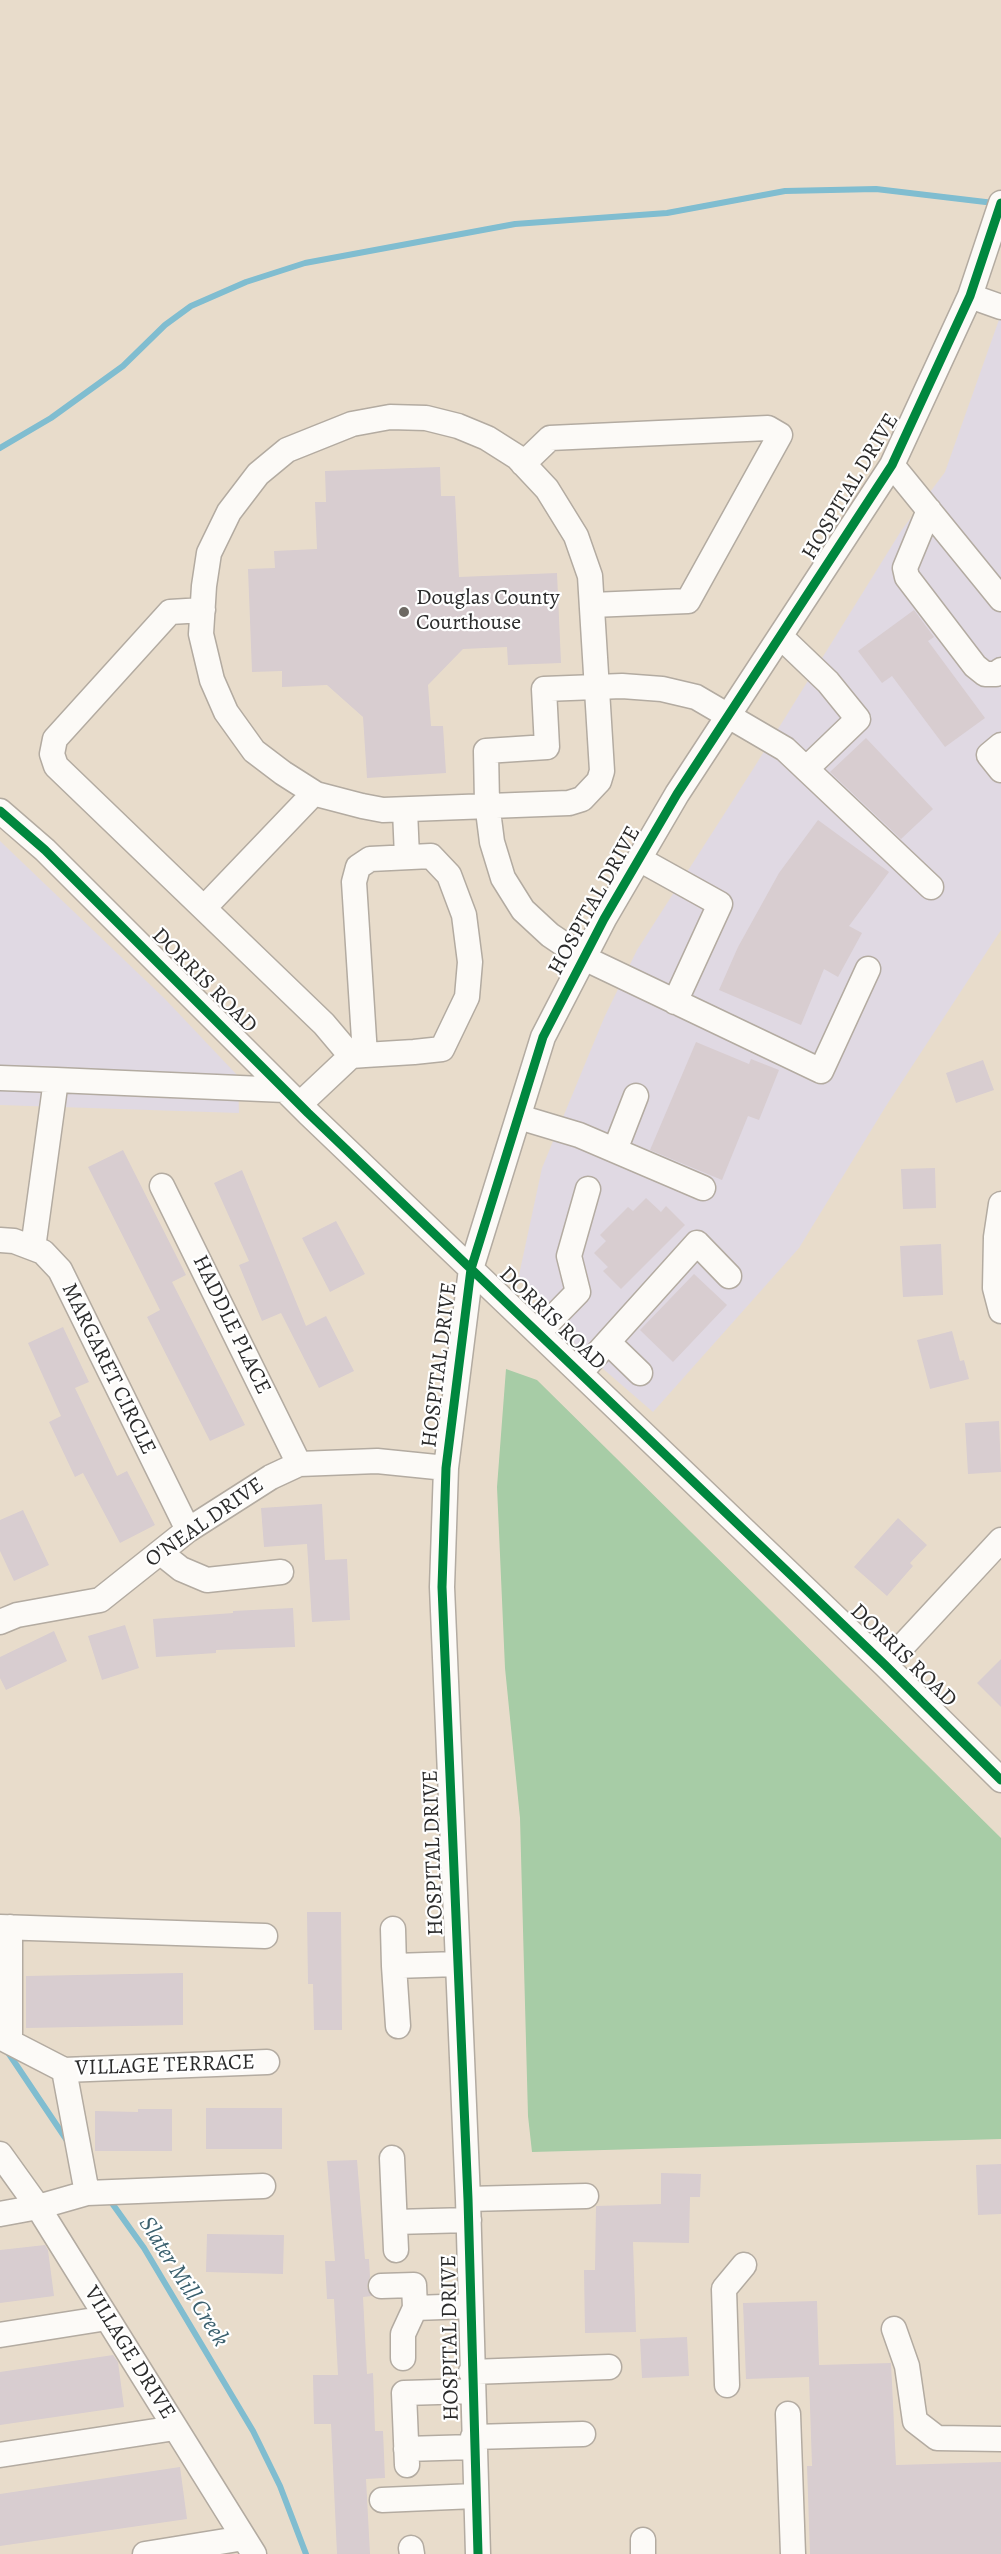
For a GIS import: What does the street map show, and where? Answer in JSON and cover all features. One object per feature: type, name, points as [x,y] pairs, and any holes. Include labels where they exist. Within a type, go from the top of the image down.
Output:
[{"type":"street","name":"HOSPITAL DRIVE","points":[[478,2554],[471,2381],[468,2209],[442,1587],[446,1468],[471,1269],[543,1037],[584,958],[677,794],[892,465],[970,296],[1001,203]]},
{"type":"street","points":[[970,296],[1001,307]]},
{"type":"street","points":[[390,417],[426,418],[488,438],[524,464],[547,489],[576,536],[590,576],[592,605],[602,771],[599,782],[592,791],[582,799],[569,803],[383,810],[314,793],[254,751],[226,712],[212,680],[201,633],[209,553],[229,512],[258,474],[287,450],[352,424],[390,417]]},
{"type":"street","points":[[524,464],[550,438],[768,428],[780,435],[688,601],[592,605]]},
{"type":"street","points":[[892,465],[1001,599]]},
{"type":"street","points":[[929,510],[905,568],[907,577],[975,666],[986,674],[996,674],[1001,670]]},
{"type":"street","points":[[202,610],[170,612],[55,739],[52,754],[56,766],[358,1056]]},
{"type":"street","points":[[781,637],[828,682],[858,719],[806,769]]},
{"type":"street","points":[[868,969],[821,1071],[584,958],[550,935],[523,910],[503,878],[492,842],[487,806],[486,751],[546,747],[544,689],[622,686],[696,697],[785,749],[931,887]]},
{"type":"street","points":[[1001,746],[988,755],[1001,770]]},
{"type":"street","points":[[204,908],[314,793]]},
{"type":"street","points":[[405,810],[407,857]]},
{"type":"street","name":"DORRIS ROAD","points":[[0,811],[45,850],[292,1097],[885,1665],[1001,1780]]},
{"type":"street","points":[[0,1078],[292,1097],[358,1056],[442,1049],[467,997],[470,962],[464,915],[449,875],[431,856],[370,859],[358,867],[354,882],[358,1056]]},
{"type":"street","points":[[639,859],[720,904],[675,1002]]},
{"type":"street","points":[[33,1248],[56,1080]]},
{"type":"street","points":[[615,1150],[636,1096]]},
{"type":"street","points":[[519,1117],[579,1135],[703,1188]]},
{"type":"street","name":"HADDLE PLACE","points":[[162,1186],[299,1464]]},
{"type":"street","points":[[538,1333],[578,1292],[569,1256],[588,1189]]},
{"type":"street","points":[[1001,1204],[996,1237],[995,1288],[1001,1311]]},
{"type":"street","name":"MARGARET CIRCLE","points":[[0,1240],[14,1240],[43,1252],[60,1270],[188,1530]]},
{"type":"street","points":[[580,1373],[697,1244],[729,1276]]},
{"type":"street","points":[[608,1342],[640,1373]]},
{"type":"street","name":"O'NEAL DRIVE","points":[[3,1614],[100,1600],[188,1530],[270,1476],[299,1464],[377,1461],[446,1468]]},
{"type":"street","points":[[885,1665],[1001,1540]]},
{"type":"street","points":[[161,1553],[181,1569],[207,1580],[282,1572]]},
{"type":"street","points":[[5,2039],[5,1927],[265,1936]]},
{"type":"street","points":[[393,1929],[398,2026]]},
{"type":"street","points":[[394,1966],[458,1964]]},
{"type":"street","name":"VILLAGE TERRACE","points":[[5,2039],[64,2070],[267,2062]]},
{"type":"street","name":"VILLAGE TERRACE","points":[[64,2070],[87,2193]]},
{"type":"street","name":"VILLAGE DRIVE","points":[[0,2154],[38,2207],[249,2546]]},
{"type":"street","points":[[392,2158],[396,2250]]},
{"type":"street","points":[[0,2214],[38,2207],[87,2193],[263,2186]]},
{"type":"street","points":[[395,2222],[468,2209],[586,2196]]},
{"type":"street","points":[[381,2286],[414,2285],[415,2308],[403,2334],[403,2358]]},
{"type":"street","points":[[415,2308],[470,2306]]},
{"type":"street","points":[[0,2335],[107,2318]]},
{"type":"street","points":[[894,2329],[907,2366],[915,2421],[937,2438],[1001,2439]]},
{"type":"street","points":[[583,2434],[473,2442],[407,2457],[404,2393],[471,2381],[609,2367]]},
{"type":"street","points":[[788,2414],[793,2554]]},
{"type":"street","points":[[0,2455],[175,2428]]},
{"type":"street","points":[[382,2500],[475,2496]]},
{"type":"street","points":[[145,2554],[249,2546]]},
{"type":"shaded area","points":[[1001,314],[1001,930],[886,1106],[799,1248],[653,1412],[579,1348],[524,1286],[519,1275],[542,1168],[604,1018],[637,950],[901,531],[945,472]]},
{"type":"shaded area","points":[[0,841],[165,999],[238,1076],[239,1113],[0,1105]]},
{"type":"green space","points":[[506,1369],[537,1380],[1001,1838],[1001,2139],[532,2152],[528,2116],[520,1818],[505,1668],[497,1487]]},
{"type":"building","name":"Douglas County Courthouse","points":[[440,467],[441,496],[455,496],[459,577],[557,573],[561,663],[508,665],[507,647],[463,649],[428,685],[431,726],[443,726],[446,773],[367,778],[363,717],[327,685],[282,687],[282,671],[252,672],[248,569],[275,568],[274,551],[317,549],[315,502],[326,502],[325,471]]},
{"type":"building","points":[[914,610],[934,637],[928,641],[985,718],[945,747],[892,676],[882,683],[858,651]]},
{"type":"building","points":[[866,738],[933,809],[901,839],[830,772]]},
{"type":"building","points":[[818,820],[889,872],[849,926],[862,933],[838,977],[824,969],[801,1025],[719,990],[738,947],[779,873]]},
{"type":"building","points":[[696,1042],[749,1064],[751,1059],[779,1070],[759,1120],[748,1116],[722,1180],[650,1150]]},
{"type":"building","points":[[983,1060],[994,1090],[956,1103],[946,1073]]},
{"type":"building","points":[[123,1150],[186,1275],[172,1282],[245,1425],[210,1441],[147,1317],[160,1310],[88,1167]]},
{"type":"building","points":[[935,1168],[936,1208],[903,1209],[901,1169]]},
{"type":"building","points":[[242,1170],[306,1326],[326,1316],[354,1371],[319,1388],[281,1313],[262,1321],[239,1265],[249,1261],[214,1183]]},
{"type":"building","points":[[646,1198],[661,1212],[666,1206],[685,1225],[621,1289],[603,1271],[608,1267],[594,1253],[606,1241],[600,1235],[628,1207],[633,1211]]},
{"type":"building","points":[[336,1221],[365,1274],[330,1292],[302,1238]]},
{"type":"building","points":[[941,1244],[943,1295],[903,1297],[900,1246]]},
{"type":"building","points":[[694,1274],[727,1305],[673,1362],[640,1330]]},
{"type":"building","points":[[63,1327],[89,1382],[75,1388],[117,1476],[127,1471],[155,1525],[120,1543],[83,1473],[75,1477],[49,1422],[61,1416],[28,1343]]},
{"type":"building","points":[[952,1331],[960,1361],[964,1360],[969,1379],[930,1389],[917,1340]]},
{"type":"building","points":[[999,1421],[1001,1472],[968,1474],[965,1423]]},
{"type":"building","points":[[322,1504],[325,1560],[347,1559],[350,1620],[312,1622],[307,1544],[264,1547],[261,1508]]},
{"type":"building","points":[[23,1510],[49,1565],[14,1581],[0,1551],[0,1520]]},
{"type":"building","points":[[898,1518],[927,1545],[910,1563],[913,1566],[887,1596],[854,1567]]},
{"type":"building","points":[[293,1608],[295,1647],[216,1650],[216,1653],[156,1657],[153,1619]]},
{"type":"building","points":[[125,1625],[139,1668],[102,1680],[88,1636]]},
{"type":"building","points":[[54,1631],[67,1661],[6,1690],[0,1678],[0,1657]]},
{"type":"building","points":[[1001,1659],[1001,1707],[977,1683]]},
{"type":"building","points":[[307,1912],[341,1912],[342,2030],[314,2030],[313,1984],[308,1984]]},
{"type":"building","points":[[183,1973],[183,2025],[26,2028],[26,1976]]},
{"type":"building","points":[[206,2108],[282,2108],[282,2149],[206,2149]]},
{"type":"building","points":[[138,2109],[172,2109],[172,2151],[95,2151],[95,2111],[138,2112]]},
{"type":"building","points":[[357,2160],[365,2259],[369,2259],[370,2277],[367,2287],[372,2296],[363,2297],[367,2374],[373,2373],[375,2431],[383,2431],[385,2478],[366,2479],[370,2554],[337,2554],[331,2424],[314,2424],[313,2375],[338,2375],[334,2299],[327,2299],[325,2261],[335,2261],[327,2161]]},
{"type":"building","points":[[1001,2164],[1001,2214],[978,2215],[976,2165]]},
{"type":"building","points":[[661,2173],[701,2174],[700,2197],[690,2197],[689,2243],[633,2242],[636,2332],[585,2333],[584,2270],[595,2270],[596,2206],[661,2204]]},
{"type":"building","points":[[207,2234],[284,2235],[283,2274],[206,2272]]},
{"type":"building","points":[[45,2245],[48,2250],[54,2296],[0,2303],[0,2250]]},
{"type":"building","points":[[817,2301],[819,2365],[891,2363],[896,2465],[1001,2462],[1001,2554],[810,2554],[807,2466],[812,2466],[809,2377],[746,2379],[743,2303]]},
{"type":"building","points":[[687,2337],[689,2376],[642,2378],[640,2339]]},
{"type":"building","points":[[113,2355],[118,2362],[124,2407],[0,2425],[0,2372]]},
{"type":"building","points":[[180,2467],[187,2519],[0,2546],[0,2494]]},
{"type":"waterway","points":[[0,448],[51,418],[123,366],[165,325],[191,306],[246,282],[305,263],[515,224],[667,213],[785,191],[876,189],[994,203]]},
{"type":"waterway","name":"Slater Mill Creek","points":[[7,2051],[68,2142]]},
{"type":"waterway","name":"Slater Mill Creek","points":[[109,2199],[144,2248],[253,2431],[280,2486],[306,2554]]},
{"type":"cycle path","points":[[478,2554],[468,2199],[442,1587],[446,1468],[471,1269],[543,1037],[604,919],[677,794],[892,465],[970,296],[1001,203]]},
{"type":"cycle path","points":[[0,811],[45,850],[308,1113],[885,1665],[1001,1780]]},
{"type":"place","name":"Douglas County Courthouse","points":[[404,612]]}]
